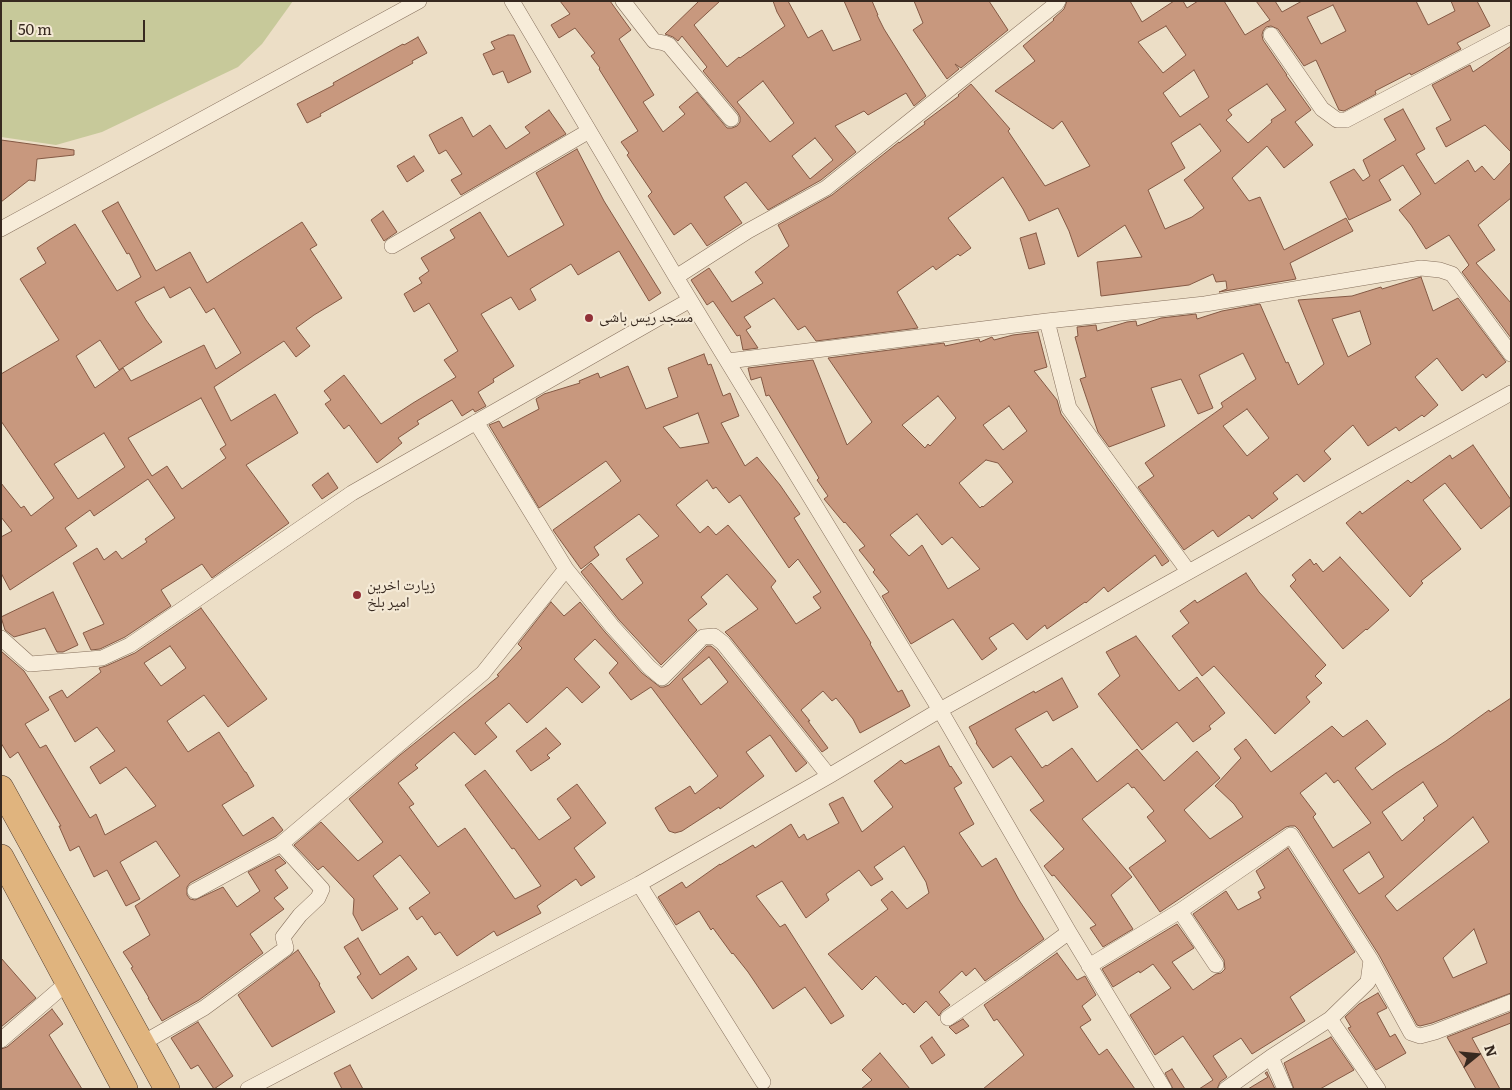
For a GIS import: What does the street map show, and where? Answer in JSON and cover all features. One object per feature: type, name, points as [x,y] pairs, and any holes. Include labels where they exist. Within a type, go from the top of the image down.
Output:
[{"type":"highway","points":[[1,788],[167,1089]]},
{"type":"highway","points":[[2,861],[125,1089]]},
{"type":"street","points":[[1,230],[419,1]]},
{"type":"street","points":[[512,1],[676,277],[940,710],[1089,966],[1164,1089]]},
{"type":"street","points":[[623,1],[654,41],[669,45],[731,119]]},
{"type":"street","points":[[676,277],[748,231],[826,188],[1058,1]]},
{"type":"street","points":[[1271,35],[1322,109],[1336,120],[1346,120],[1511,33]]},
{"type":"street","points":[[392,246],[589,131]]},
{"type":"street","points":[[728,361],[1046,321],[1205,304],[1421,268],[1440,270],[1452,274],[1511,354]]},
{"type":"street","points":[[1,638],[30,664],[102,658],[130,645],[352,493],[690,300]]},
{"type":"street","points":[[1046,321],[1069,408],[1188,571]]},
{"type":"street","points":[[248,1089],[639,884],[829,776],[940,710],[1188,571],[1511,394]]},
{"type":"street","points":[[476,422],[566,569],[612,626],[649,667],[662,678],[703,637],[714,636],[724,643],[829,776]]},
{"type":"street","points":[[195,890],[281,844],[483,674],[566,569]]},
{"type":"street","points":[[1089,966],[1180,911],[1291,835],[1371,960],[1411,1033],[1420,1036],[1435,1032],[1511,1002]]},
{"type":"street","points":[[141,1044],[204,1008],[286,948],[283,937],[300,914],[318,898],[322,889],[281,844]]},
{"type":"street","points":[[639,884],[763,1082]]},
{"type":"street","points":[[1180,911],[1216,965]]},
{"type":"street","points":[[948,1018],[1069,932]]},
{"type":"street","points":[[1226,1089],[1330,1019],[1368,982],[1371,960]]},
{"type":"street","points":[[1,1040],[68,982]]},
{"type":"street","points":[[1330,1019],[1378,1089]]},
{"type":"street","points":[[1271,1057],[1285,1089]]},
{"type":"green space","points":[[1,1],[293,1],[262,44],[238,67],[102,132],[56,145],[1,137]]},
{"type":"building","points":[[560,1],[610,1],[631,30],[619,39],[654,95],[643,102],[663,132],[685,114],[679,107],[697,92],[727,128],[737,126],[740,122],[738,113],[703,71],[707,67],[682,36],[678,41],[665,34],[699,1],[720,1],[694,25],[727,67],[785,26],[773,1],[788,1],[808,38],[822,30],[833,51],[861,40],[844,1],[872,1],[884,29],[926,96],[914,106],[906,93],[868,115],[864,111],[835,126],[856,152],[821,180],[768,210],[746,182],[724,197],[742,223],[707,246],[691,223],[674,235],[648,196],[652,192],[627,155],[629,153],[621,142],[638,131],[591,56],[595,53],[575,28],[559,38],[551,25],[570,14]],"holes":[[[763,81],[794,123],[770,142],[737,102]],[[815,138],[833,160],[810,179],[792,156]]]},
{"type":"building","points":[[914,1],[989,1],[1008,30],[961,68],[955,64],[959,69],[947,79],[913,30],[923,23]]},
{"type":"building","points":[[1067,1],[1130,1],[1142,22],[1174,1],[1183,1],[1187,8],[1198,1],[1224,1],[1245,35],[1270,20],[1256,1],[1275,1],[1282,12],[1302,1],[1416,1],[1428,25],[1455,11],[1451,1],[1477,1],[1490,26],[1457,43],[1461,49],[1375,91],[1376,94],[1344,111],[1339,110],[1316,60],[1304,66],[1278,29],[1271,26],[1266,27],[1262,35],[1263,40],[1311,110],[1295,122],[1313,145],[1284,168],[1267,146],[1232,178],[1249,201],[1260,197],[1284,250],[1346,218],[1353,231],[1290,263],[1296,279],[1219,292],[1227,289],[1226,281],[1216,282],[1213,274],[1189,285],[1101,296],[1097,262],[1142,257],[1125,225],[1078,257],[1058,208],[1029,221],[1003,177],[948,218],[971,248],[960,256],[958,254],[936,270],[933,266],[897,292],[918,328],[816,341],[805,326],[798,330],[774,298],[744,317],[751,327],[746,330],[758,348],[743,350],[740,335],[737,336],[713,301],[707,305],[691,280],[709,268],[732,302],[763,283],[755,272],[789,246],[778,225],[832,195],[925,124],[924,122],[959,96],[971,84],[1010,129],[1008,131],[1045,186],[1090,166],[1062,121],[1053,129],[995,91],[1035,61],[1023,46],[1064,9]],"holes":[[[1333,5],[1346,31],[1321,44],[1307,17]],[[1166,26],[1186,55],[1163,73],[1138,42]],[[1194,70],[1209,97],[1180,117],[1163,93]],[[1267,84],[1286,110],[1271,120],[1272,122],[1248,143],[1226,120],[1232,115],[1228,110]],[[1200,124],[1221,151],[1184,180],[1204,208],[1192,217],[1165,229],[1148,190],[1185,168],[1171,143]]]},
{"type":"building","points":[[508,35],[514,35],[531,72],[508,83],[503,71],[493,75],[483,54],[495,49],[491,42]]},
{"type":"building","points":[[418,37],[427,53],[412,61],[413,63],[307,123],[297,104]]},
{"type":"building","points":[[1511,46],[1511,152],[1485,125],[1446,147],[1436,128],[1451,120],[1432,85],[1470,65],[1473,72]]},
{"type":"building","points":[[1403,109],[1425,149],[1416,154],[1435,184],[1468,160],[1475,172],[1482,166],[1494,180],[1511,162],[1511,198],[1478,225],[1495,250],[1476,263],[1511,303],[1511,338],[1462,272],[1469,265],[1449,235],[1426,249],[1399,210],[1421,194],[1403,165],[1379,180],[1391,200],[1349,220],[1330,182],[1354,169],[1363,181],[1370,176],[1363,160],[1396,140],[1384,119]]},
{"type":"building","points":[[549,110],[566,134],[461,195],[451,180],[462,174],[446,150],[439,154],[429,135],[462,117],[473,137],[490,125],[506,149],[530,133],[525,127]]},
{"type":"building","points":[[1,140],[74,150],[74,155],[37,159],[35,181],[29,180],[1,202]]},
{"type":"building","points":[[577,149],[604,201],[661,293],[649,301],[619,251],[578,275],[571,264],[530,289],[536,300],[519,310],[511,297],[481,314],[514,366],[493,379],[494,382],[478,392],[486,406],[475,412],[473,409],[462,416],[452,400],[417,421],[419,424],[398,438],[402,443],[377,463],[349,425],[344,429],[325,404],[331,400],[324,391],[344,375],[381,424],[456,377],[444,360],[458,351],[429,303],[414,312],[404,294],[422,283],[419,278],[429,271],[421,258],[455,238],[450,230],[480,212],[508,257],[564,225],[536,173]]},
{"type":"building","points":[[414,156],[424,171],[407,182],[397,166]]},
{"type":"building","points":[[118,202],[156,271],[190,252],[207,283],[302,222],[317,245],[310,249],[342,298],[296,328],[310,346],[296,357],[284,341],[214,387],[231,421],[275,394],[298,433],[246,465],[289,523],[212,578],[202,564],[161,590],[171,606],[125,637],[100,649],[91,650],[83,633],[104,624],[73,563],[97,548],[104,560],[116,551],[122,559],[147,542],[145,539],[175,518],[148,479],[94,516],[90,510],[65,528],[77,546],[10,590],[1,573],[1,537],[12,531],[1,517],[1,483],[21,508],[24,506],[31,516],[54,498],[1,421],[1,374],[59,340],[20,279],[46,263],[37,248],[75,224],[117,291],[141,277],[129,253],[127,254],[102,211]],"holes":[[[164,287],[170,298],[190,287],[206,313],[214,308],[241,353],[216,369],[204,345],[131,381],[123,368],[95,388],[76,356],[100,340],[119,370],[162,342],[135,302]],[[201,398],[226,445],[220,449],[226,458],[182,489],[167,466],[152,476],[128,438]],[[104,433],[125,467],[78,499],[54,464]]]},
{"type":"building","points":[[383,211],[397,232],[384,241],[371,220]]},
{"type":"building","points":[[1036,233],[1045,264],[1029,269],[1020,238]]},
{"type":"building","points":[[1421,277],[1433,311],[1458,298],[1506,362],[1486,378],[1483,374],[1462,391],[1437,358],[1415,377],[1438,405],[1424,417],[1422,415],[1399,431],[1396,427],[1368,446],[1353,425],[1324,451],[1331,459],[1304,482],[1297,474],[1273,493],[1278,499],[1252,519],[1249,515],[1218,537],[1213,530],[1184,550],[1138,487],[1154,476],[1145,463],[1223,407],[1221,403],[1256,379],[1243,353],[1199,375],[1213,408],[1198,414],[1181,379],[1151,388],[1165,426],[1109,447],[1098,432],[1080,379],[1086,377],[1075,337],[1078,336],[1077,327],[1096,325],[1097,331],[1127,322],[1136,321],[1137,326],[1161,318],[1196,314],[1197,319],[1222,311],[1260,304],[1286,363],[1288,362],[1298,385],[1324,364],[1298,300],[1352,296],[1381,287],[1382,289]],"holes":[[[1360,311],[1371,344],[1348,357],[1332,319]],[[1247,409],[1269,438],[1247,456],[1223,426]]]},
{"type":"building","points":[[1038,332],[1047,367],[1034,371],[1057,400],[1061,414],[1169,561],[1162,566],[1155,555],[1108,592],[1104,587],[1086,603],[1047,629],[1045,625],[1027,640],[1013,623],[989,638],[997,649],[982,660],[953,619],[911,644],[882,596],[889,592],[859,550],[865,546],[824,499],[828,496],[817,480],[819,478],[769,395],[766,396],[761,377],[751,380],[748,368],[813,360],[847,445],[872,422],[828,358],[944,343],[945,346],[979,339],[980,342],[992,337],[994,340],[1013,335]],"holes":[[[938,396],[956,418],[930,446],[928,444],[925,448],[902,425]],[[1009,406],[1027,431],[1003,450],[983,425]],[[986,460],[998,463],[1013,482],[980,508],[959,483]],[[917,514],[942,545],[952,537],[980,569],[948,589],[922,545],[909,556],[890,535]]]},
{"type":"building","points":[[704,354],[708,365],[711,364],[723,396],[730,393],[739,416],[721,423],[745,466],[757,457],[800,514],[794,518],[871,643],[898,692],[902,690],[910,706],[860,733],[853,719],[836,698],[832,701],[823,691],[801,710],[828,748],[822,752],[725,632],[758,609],[727,574],[701,597],[707,604],[688,620],[697,630],[661,665],[619,620],[581,572],[591,563],[622,600],[643,583],[626,559],[659,536],[639,514],[594,547],[599,555],[581,569],[553,530],[621,481],[606,461],[539,508],[489,425],[499,421],[503,428],[539,409],[536,399],[544,394],[580,383],[579,381],[598,373],[600,378],[628,366],[646,409],[678,397],[668,368]],"holes":[[[698,413],[709,443],[680,448],[663,427]],[[707,480],[713,489],[716,487],[729,503],[740,495],[789,568],[798,559],[821,592],[813,597],[821,608],[796,624],[771,587],[776,581],[728,525],[716,535],[708,526],[700,533],[676,505]]]},
{"type":"building","points":[[1473,445],[1511,500],[1511,505],[1481,529],[1445,483],[1423,500],[1461,549],[1421,581],[1423,583],[1410,597],[1346,523],[1360,511],[1362,514],[1408,480],[1411,483],[1450,455],[1452,459]]},
{"type":"building","points":[[328,473],[338,488],[322,499],[312,485]]},
{"type":"building","points":[[1340,557],[1389,610],[1343,649],[1290,586],[1296,580],[1292,575],[1310,559],[1323,572]]},
{"type":"building","points":[[1246,573],[1259,592],[1326,665],[1315,676],[1322,683],[1306,697],[1310,702],[1275,734],[1214,666],[1202,676],[1172,636],[1189,623],[1180,611],[1195,600],[1197,603]]},
{"type":"building","points":[[53,592],[78,645],[63,652],[57,652],[45,628],[14,637],[5,630],[1,617]]},
{"type":"building","points":[[551,602],[564,616],[580,602],[642,673],[660,687],[669,685],[707,646],[711,646],[807,763],[796,772],[770,735],[746,752],[764,776],[720,809],[719,807],[682,831],[675,833],[669,831],[655,808],[690,786],[695,794],[718,776],[651,687],[631,700],[609,673],[618,663],[595,639],[574,659],[600,687],[582,703],[567,687],[527,723],[509,703],[485,723],[497,737],[475,755],[454,732],[415,765],[418,768],[398,783],[414,804],[409,807],[438,847],[465,828],[515,899],[541,886],[465,785],[485,770],[539,840],[571,818],[557,799],[577,784],[606,823],[574,848],[595,877],[581,886],[576,879],[537,906],[541,913],[497,936],[494,931],[457,956],[440,932],[435,935],[422,916],[417,920],[409,908],[430,893],[400,855],[373,876],[398,909],[362,931],[353,914],[354,899],[323,866],[318,870],[294,845],[321,822],[358,861],[383,842],[349,799],[400,755],[499,676],[497,675],[522,648],[518,644]],"holes":[[[709,657],[728,682],[701,705],[682,679]]]},
{"type":"building","points":[[201,608],[267,699],[228,727],[204,695],[167,721],[188,752],[219,732],[246,772],[254,786],[222,805],[243,836],[273,817],[283,830],[276,836],[190,883],[187,887],[187,895],[190,899],[195,900],[223,887],[237,907],[260,891],[248,872],[279,856],[286,863],[275,870],[288,888],[274,898],[284,909],[250,934],[263,953],[199,1000],[162,1021],[123,952],[150,935],[135,906],[180,876],[156,841],[120,862],[140,899],[126,906],[107,870],[94,877],[79,846],[70,851],[59,826],[61,826],[18,752],[10,758],[1,743],[1,651],[24,671],[49,710],[25,724],[40,748],[46,745],[90,818],[96,814],[105,835],[156,806],[126,767],[100,784],[90,767],[115,751],[97,727],[75,742],[49,697],[62,690],[67,698],[101,672],[99,668],[135,653]],"holes":[[[170,646],[186,668],[161,686],[144,663]]]},
{"type":"building","points":[[1136,636],[1179,691],[1197,677],[1225,713],[1209,726],[1211,729],[1193,742],[1177,722],[1142,750],[1098,694],[1120,676],[1106,652]]},
{"type":"building","points":[[1062,678],[1078,707],[1053,721],[1047,711],[1015,729],[1042,768],[1072,748],[1097,782],[1137,749],[1164,781],[1197,751],[1220,778],[1184,810],[1210,839],[1243,817],[1234,804],[1215,786],[1241,758],[1234,749],[1246,739],[1271,772],[1332,726],[1343,737],[1367,720],[1386,744],[1355,768],[1372,790],[1489,710],[1490,712],[1511,698],[1511,993],[1432,1023],[1417,1025],[1379,955],[1295,826],[1286,827],[1160,912],[1129,868],[1166,841],[1147,817],[1154,811],[1134,787],[1132,788],[1128,783],[1082,819],[1132,877],[1111,895],[1133,929],[1103,947],[1090,928],[1096,925],[1054,875],[1052,876],[1044,866],[1064,849],[1030,810],[1044,801],[1011,756],[993,768],[976,743],[969,727],[1034,691],[1035,693]],"holes":[[[1326,773],[1334,783],[1338,780],[1371,823],[1333,848],[1313,817],[1316,814],[1300,793]],[[1423,782],[1438,806],[1423,818],[1425,820],[1402,841],[1382,812]],[[1473,817],[1489,842],[1397,911],[1385,896]],[[1369,852],[1384,877],[1359,894],[1343,870]],[[1474,929],[1487,963],[1453,978],[1443,958]]]},
{"type":"building","points":[[546,728],[561,744],[547,755],[550,758],[531,771],[516,751]]},
{"type":"building","points":[[939,746],[950,767],[962,783],[954,788],[974,824],[959,833],[982,867],[996,858],[1019,900],[1044,939],[985,981],[975,968],[966,976],[962,971],[939,992],[950,1005],[939,1016],[926,1001],[914,1013],[905,1003],[903,1005],[876,976],[862,990],[828,954],[888,909],[881,900],[892,891],[907,909],[929,893],[926,882],[904,846],[874,867],[883,879],[871,886],[859,870],[826,894],[829,900],[806,918],[782,881],[756,896],[780,927],[785,924],[844,1016],[831,1024],[805,987],[773,1009],[748,972],[713,928],[711,930],[699,911],[676,925],[658,897],[682,882],[686,888],[720,864],[753,845],[755,848],[791,824],[799,838],[804,834],[807,840],[839,823],[829,804],[843,797],[862,832],[893,807],[874,781],[901,760],[905,764]]},
{"type":"building","points":[[1288,848],[1355,952],[1290,997],[1305,1021],[1252,1054],[1241,1038],[1213,1056],[1227,1077],[1220,1082],[1217,1089],[1199,1089],[1213,1080],[1183,1036],[1155,1055],[1130,1015],[1171,988],[1153,964],[1113,987],[1102,969],[1177,924],[1194,948],[1172,962],[1193,990],[1216,974],[1221,973],[1225,969],[1224,960],[1193,914],[1226,891],[1238,910],[1261,898],[1258,892],[1265,888],[1256,871]]},
{"type":"building","points":[[358,938],[380,975],[408,956],[417,969],[372,999],[357,977],[361,974],[344,947]]},
{"type":"building","points":[[298,950],[335,1012],[272,1047],[238,995]]},
{"type":"building","points":[[1057,953],[1077,980],[1085,976],[1096,995],[1082,1006],[1091,1020],[1080,1027],[1099,1055],[1107,1049],[1135,1089],[983,1089],[1024,1055],[997,1019],[994,1021],[984,1005]]},
{"type":"building","points":[[1,958],[36,998],[1,1027]]},
{"type":"building","points":[[1378,993],[1387,1008],[1377,1013],[1390,1037],[1395,1034],[1406,1053],[1376,1070],[1348,1028],[1351,1027],[1345,1017],[1359,1004]]},
{"type":"building","points":[[52,1009],[63,1024],[49,1035],[82,1089],[1,1089],[1,1049],[7,1047]]},
{"type":"building","points":[[1511,1012],[1511,1023],[1472,1038],[1500,1089],[1476,1089],[1447,1037]]},
{"type":"building","points":[[963,1019],[969,1026],[956,1034],[949,1027]]},
{"type":"building","points":[[198,1022],[233,1076],[214,1089],[198,1065],[191,1069],[171,1038]]},
{"type":"building","points":[[932,1037],[945,1055],[932,1064],[920,1046]]},
{"type":"building","points":[[1331,1037],[1354,1070],[1320,1089],[1294,1089],[1284,1063]]},
{"type":"building","points":[[880,1053],[910,1089],[861,1089],[872,1080],[862,1070]]},
{"type":"building","points":[[350,1065],[363,1089],[342,1089],[334,1073]]},
{"type":"building","points":[[1172,1069],[1185,1089],[1173,1089],[1165,1073]]},
{"type":"building","points":[[1267,1072],[1275,1089],[1248,1089],[1268,1077],[1265,1073]]},
{"type":"place","name":"مسجد ریس باشی","points":[[589,318]]},
{"type":"place","name":"زیارت اخرین امیر بلخ","points":[[357,595]]}]
